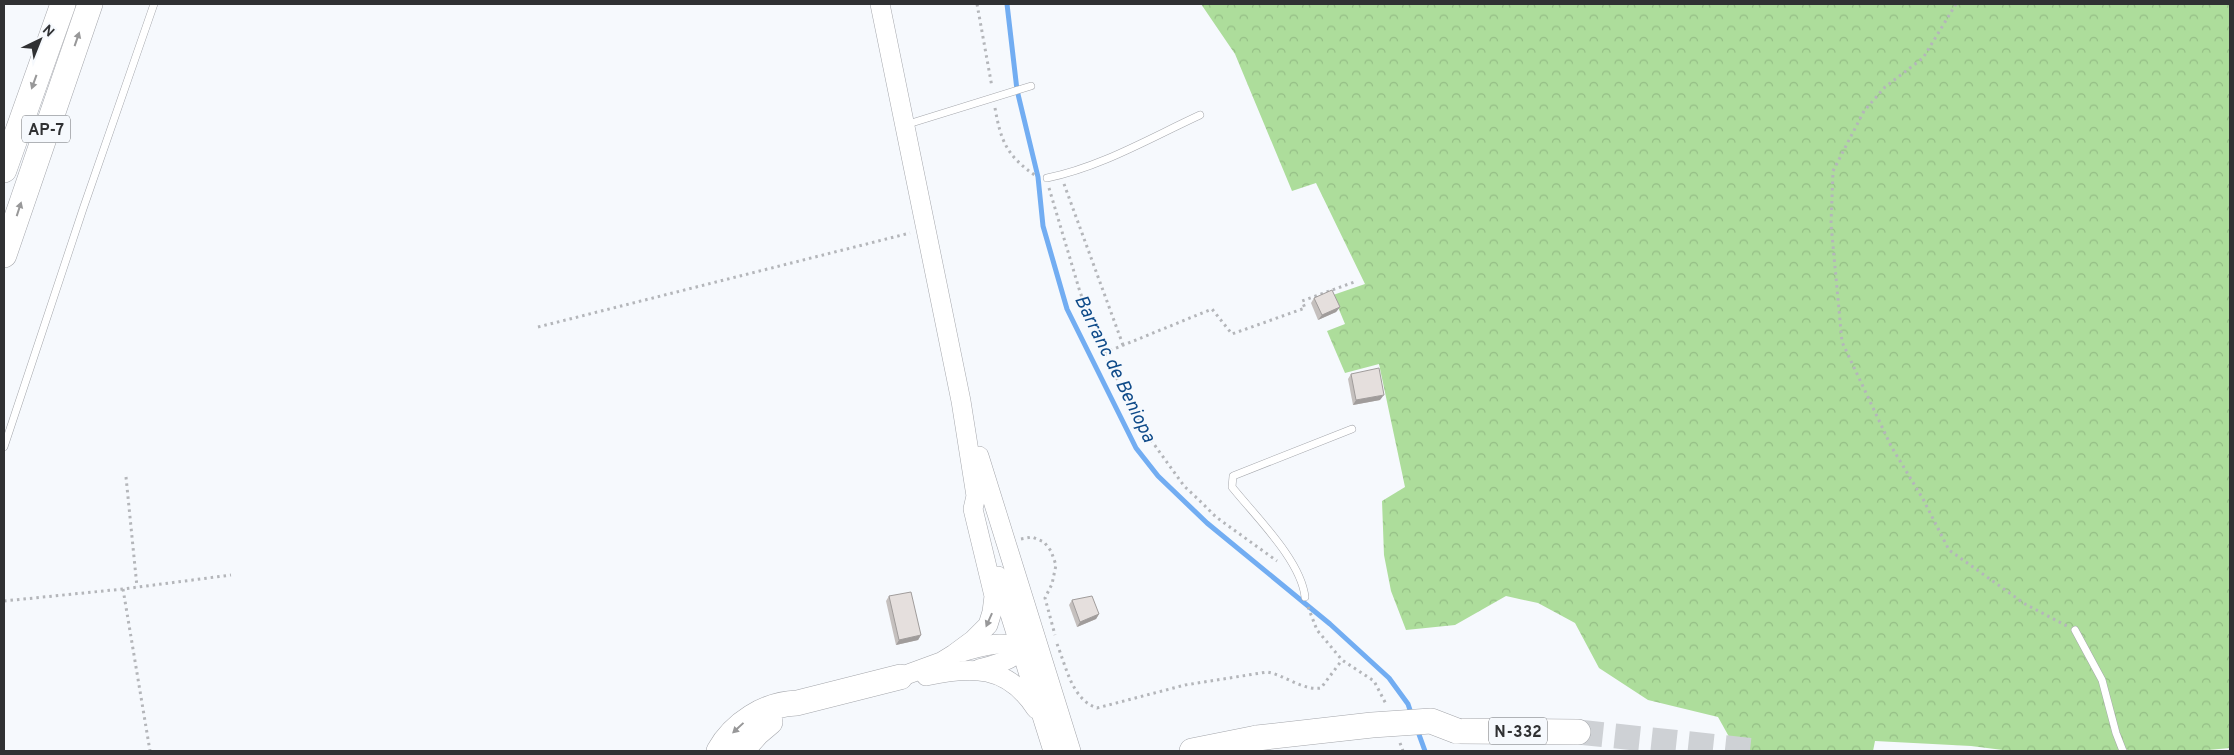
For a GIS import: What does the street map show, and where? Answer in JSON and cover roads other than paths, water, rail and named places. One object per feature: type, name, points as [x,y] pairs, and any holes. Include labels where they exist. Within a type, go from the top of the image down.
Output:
[{"type":"highway","name":"AP-7","points":[[4,170],[63,4]]},
{"type":"highway","name":"AP-7","points":[[4,255],[90,4]]},
{"type":"highway","points":[[719,751],[728,738],[745,721],[782,704],[797,704],[900,677]]},
{"type":"highway","points":[[741,751],[767,723],[797,704]]},
{"type":"highway","name":"N-332","points":[[1258,747],[1372,724],[1431,721],[1457,731],[1578,732]]},
{"type":"highway","points":[[1192,751],[1258,747]]},
{"type":"street","points":[[880,4],[961,400],[976,496],[997,575],[1022,648],[1053,751]]},
{"type":"street","points":[[961,400],[1071,751]]},
{"type":"street","points":[[900,677],[940,662],[954,654],[974,640],[988,625],[994,596],[974,509],[976,496]]},
{"type":"street","points":[[979,670],[1004,662],[1028,642],[995,529],[996,514]]},
{"type":"street","points":[[954,654],[1000,644],[1022,648],[1032,656],[1061,751]]},
{"type":"street","points":[[900,677],[917,678],[966,669],[979,670],[1014,684],[1027,695],[1044,723]]},
{"type":"lane","points":[[4,447],[43,326],[154,4]]},
{"type":"lane","points":[[904,125],[1031,86]]},
{"type":"lane","points":[[1047,178],[1104,160],[1200,115]]},
{"type":"lane","points":[[1305,597],[1304,587],[1295,565],[1232,487],[1233,476],[1352,429]]},
{"type":"lane","points":[[2075,630],[2102,680],[2116,733],[2123,751]]},
{"type":"waterway","name":"Barranc de Beniopa","points":[[1007,4],[1017,90],[1038,177],[1043,226],[1067,309],[1136,448],[1158,476],[1207,523],[1330,624],[1389,678],[1408,704],[1412,716]]},
{"type":"waterway","name":"Barranc de Beniopa","points":[[1417,729],[1425,751]]},
{"type":"tunnel","points":[[1578,732],[1756,751]]}]
